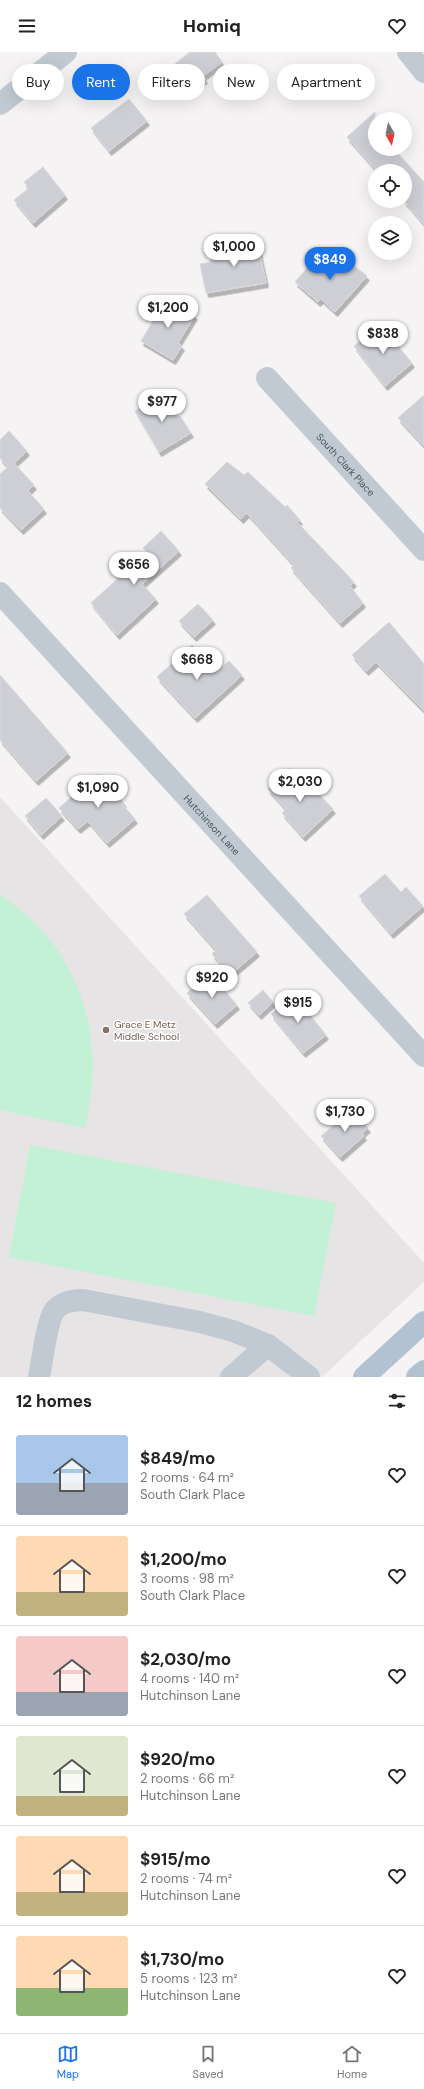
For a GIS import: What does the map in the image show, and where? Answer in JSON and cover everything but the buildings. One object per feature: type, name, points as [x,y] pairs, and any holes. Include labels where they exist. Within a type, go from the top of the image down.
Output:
[{"type":"main road","points":[[364,1377],[424,1322]]},
{"type":"main road","points":[[417,1377],[424,1371]]},
{"type":"street","points":[[0,104],[66,52]]},
{"type":"street","points":[[408,52],[424,72]]},
{"type":"street","name":"South Clark Place","points":[[266,378],[424,550]]},
{"type":"street","name":"Hutchinson Lane","points":[[0,593],[424,1056]]},
{"type":"street","points":[[39,1377],[51,1316],[61,1305],[72,1300],[84,1300],[200,1322],[233,1331],[268,1345],[309,1377]]},
{"type":"street","points":[[231,1377],[268,1345]]},
{"type":"shaded area","name":"Grace E Metz Middle School","points":[[0,797],[424,1263],[424,1282],[322,1377],[0,1377]]},
{"type":"green space","points":[[0,895],[28,916],[51,941],[68,968],[81,997],[89,1028],[92,1060],[91,1094],[85,1128],[0,1110]]},
{"type":"green space","points":[[30,1145],[336,1203],[314,1316],[9,1257]]},
{"type":"place","name":"Grace E Metz Middle School","points":[[106,1030]]}]
